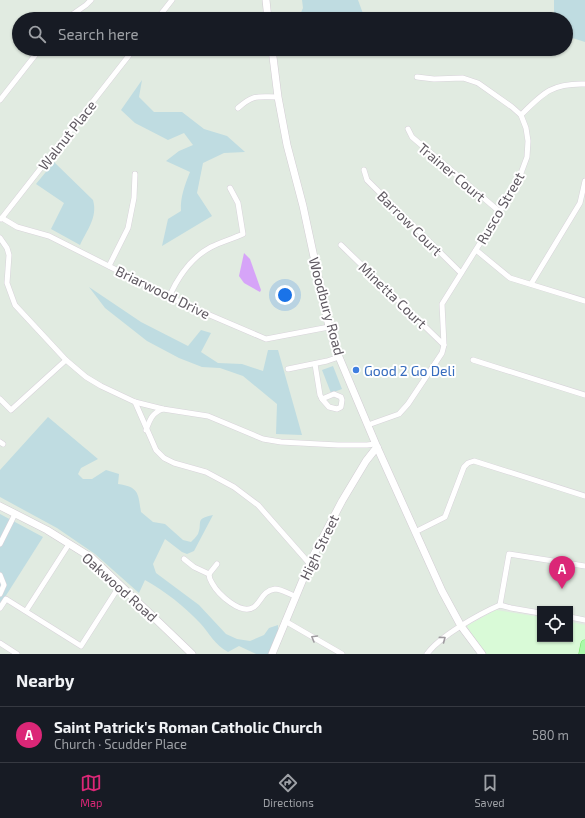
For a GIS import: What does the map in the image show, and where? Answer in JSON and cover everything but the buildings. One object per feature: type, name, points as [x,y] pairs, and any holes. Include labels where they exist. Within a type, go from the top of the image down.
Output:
[{"type":"main road","points":[[266,0],[267,12]]},
{"type":"main road","name":"Woodbury Road","points":[[273,56],[278,97],[287,145],[303,206],[329,327],[339,357],[376,445],[442,591],[461,626],[482,654]]},
{"type":"main road","name":"High Street","points":[[272,654],[309,563],[342,501],[376,445]]},
{"type":"main road","name":"Oakwood Road","points":[[0,506],[47,530],[92,558],[192,654]]},
{"type":"main road","points":[[583,654],[585,644]]},
{"type":"street","points":[[76,12],[91,0]]},
{"type":"street","points":[[163,12],[172,0]]},
{"type":"street","points":[[0,100],[35,56]]},
{"type":"street","name":"Walnut Place","points":[[1,219],[129,56]]},
{"type":"street","points":[[417,77],[434,79],[463,78],[478,84],[512,107],[521,115],[542,95],[552,88],[564,85],[585,84]]},
{"type":"street","points":[[238,108],[249,99],[258,96],[278,97]]},
{"type":"street","name":"Rusco Street","points":[[444,346],[442,304],[517,184],[527,157],[528,141],[526,128],[521,115]]},
{"type":"street","name":"Trainer Court","points":[[408,129],[412,137],[500,212]]},
{"type":"street","name":"Barrow Court","points":[[364,170],[367,180],[461,273]]},
{"type":"street","points":[[109,266],[128,228],[134,198],[135,174]]},
{"type":"street","points":[[531,284],[580,203],[585,181]]},
{"type":"street","points":[[169,297],[175,283],[184,269],[196,256],[211,247],[243,234],[238,203],[230,188]]},
{"type":"street","name":"Briarwood Drive","points":[[1,219],[17,227],[49,236],[169,297],[266,339],[329,327]]},
{"type":"street","points":[[0,238],[7,248],[9,255],[7,283],[14,305],[66,360],[86,377],[101,386],[135,402],[163,409],[208,416],[263,439],[281,442],[376,445]]},
{"type":"street","name":"Minetta Court","points":[[341,245],[444,346]]},
{"type":"street","points":[[476,250],[510,278],[585,301]]},
{"type":"street","points":[[368,425],[399,414],[408,404],[442,353],[444,346]]},
{"type":"street","points":[[288,369],[315,364],[339,357]]},
{"type":"street","points":[[0,399],[11,410],[66,360]]},
{"type":"street","points":[[473,360],[585,395]]},
{"type":"street","points":[[315,364],[320,395],[322,398]]},
{"type":"street","points":[[135,402],[140,410],[146,430],[156,450],[164,458],[174,464],[206,472],[234,487],[252,500],[309,563]]},
{"type":"street","points":[[146,430],[150,419],[156,412],[163,409]]},
{"type":"street","points":[[415,532],[446,517],[464,467],[468,463],[474,462],[585,496]]},
{"type":"street","points":[[0,544],[15,514]]},
{"type":"street","points":[[26,611],[69,544]]},
{"type":"street","points":[[500,605],[509,554],[585,566]]},
{"type":"street","points":[[184,559],[199,571],[209,574]]},
{"type":"street","points":[[209,574],[217,564]]},
{"type":"street","points":[[209,574],[211,582],[218,590],[240,609],[244,610],[254,607],[266,592],[276,589],[295,596]]},
{"type":"street","points":[[0,576],[4,585],[0,594]]},
{"type":"street","points":[[0,608],[6,599],[81,646],[120,585]]},
{"type":"street","points":[[427,654],[432,647],[445,636],[491,608],[500,605],[512,609],[537,613]]},
{"type":"street","points":[[573,618],[585,620]]},
{"type":"street","points":[[285,621],[342,654]]},
{"type":"street","points":[[0,643],[17,654]]},
{"type":"shaded area","points":[[302,0],[358,0],[362,12],[301,12],[303,8]]},
{"type":"shaded area","points":[[554,0],[585,0],[585,42],[573,38],[573,12],[554,12]]},
{"type":"shaded area","points":[[142,80],[139,97],[154,112],[182,112],[204,129],[227,136],[245,152],[224,153],[203,163],[197,193],[212,216],[162,246],[168,219],[181,211],[182,196],[190,172],[166,161],[179,151],[193,145],[184,133],[168,140],[135,123],[121,110]]},
{"type":"shaded area","points":[[54,162],[93,200],[93,218],[80,245],[51,229],[64,203],[36,184]]},
{"type":"shaded area","points":[[244,253],[250,259],[261,290],[260,292],[244,283],[239,276]]},
{"type":"shaded area","points":[[89,287],[141,322],[188,346],[201,330],[211,333],[201,352],[218,363],[242,364],[263,371],[268,350],[278,350],[302,435],[276,434],[277,404],[243,376],[220,368],[202,367],[179,358],[147,341],[105,308]]},
{"type":"shaded area","points":[[333,366],[342,389],[331,393],[322,370]]},
{"type":"shaded area","points":[[48,417],[98,459],[81,468],[78,474],[83,479],[92,479],[106,470],[119,474],[118,484],[134,489],[138,496],[141,512],[153,522],[165,524],[183,540],[191,542],[198,534],[201,520],[207,516],[213,515],[194,551],[187,554],[182,552],[165,539],[153,564],[156,573],[199,605],[226,634],[237,639],[250,641],[264,635],[269,628],[278,625],[278,631],[268,654],[256,654],[239,646],[228,652],[216,642],[187,610],[160,589],[145,580],[139,593],[95,554],[57,528],[0,497],[0,470]]},
{"type":"shaded area","points":[[0,514],[43,537],[0,605]]},
{"type":"shaded area","points":[[496,610],[537,617],[537,642],[573,642],[573,623],[585,625],[585,654],[486,654],[479,646],[467,626]]},
{"type":"place","name":"Good 2 Go Deli","points":[[356,370]]},
{"type":"place","name":"Saint Patrick's Roman Catholic Church","points":[[562,589]]}]
